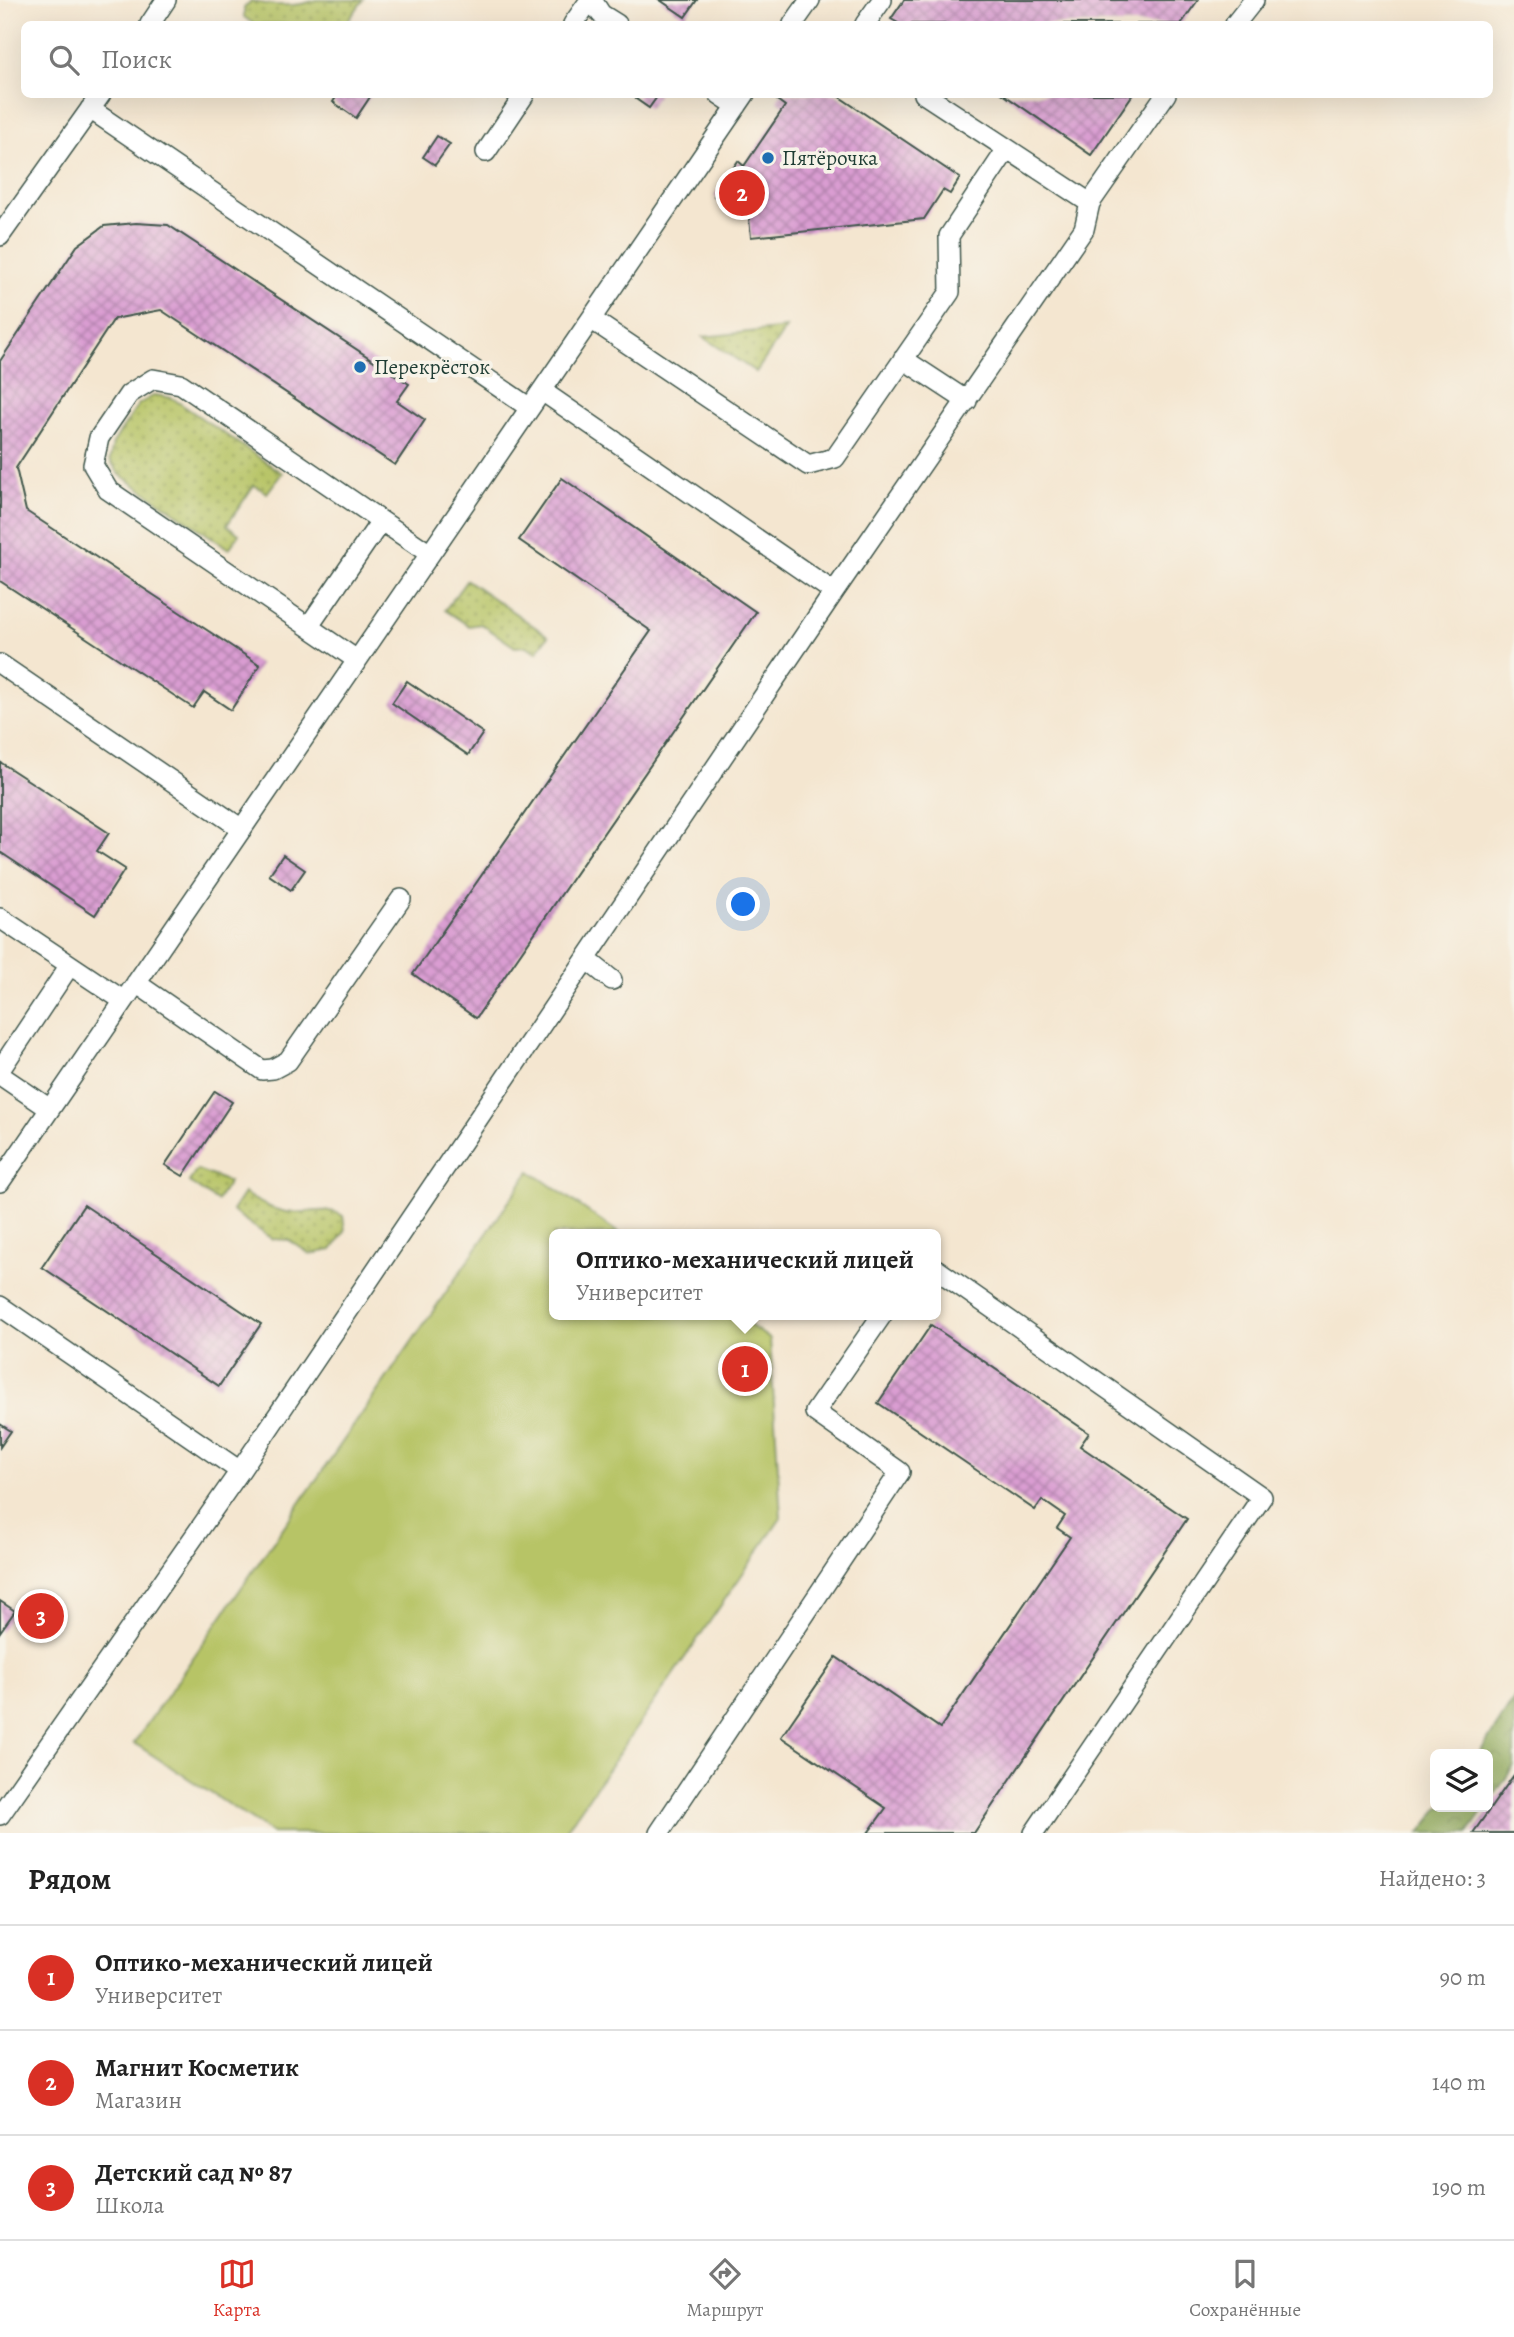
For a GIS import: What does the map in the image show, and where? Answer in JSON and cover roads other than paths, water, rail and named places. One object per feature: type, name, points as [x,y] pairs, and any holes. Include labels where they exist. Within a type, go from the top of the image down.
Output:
[{"type":"lane","points":[[152,21],[166,0]]},
{"type":"lane","points":[[575,21],[591,0],[601,14],[612,21]]},
{"type":"lane","points":[[867,21],[882,0]]},
{"type":"lane","points":[[1237,21],[1254,0]]},
{"type":"lane","points":[[486,152],[522,98]]},
{"type":"lane","points":[[930,98],[1090,203]]},
{"type":"lane","points":[[0,1815],[240,1471],[834,593],[1084,229],[1090,203],[1163,98]]},
{"type":"lane","points":[[0,1182],[741,100]]},
{"type":"lane","points":[[0,236],[96,102],[530,408]]},
{"type":"lane","points":[[591,319],[808,465],[835,458],[950,292],[949,236],[1007,149]]},
{"type":"lane","points":[[903,359],[967,401]]},
{"type":"lane","points":[[358,660],[108,490],[93,465],[99,438],[129,394],[153,379],[181,384],[430,554]]},
{"type":"lane","points":[[542,391],[834,593]]},
{"type":"lane","points":[[309,626],[381,521]]},
{"type":"lane","points":[[0,664],[242,829]]},
{"type":"lane","points":[[136,983],[262,1070],[274,1069],[288,1061],[401,899]]},
{"type":"lane","points":[[0,918],[124,1001]]},
{"type":"lane","points":[[586,959],[612,980]]},
{"type":"lane","points":[[50,1109],[0,1072],[71,965]]},
{"type":"lane","points":[[941,1272],[1262,1497],[1034,1833]]},
{"type":"lane","points":[[0,1306],[240,1471]]},
{"type":"lane","points":[[659,1833],[900,1472],[815,1412],[879,1320]]},
{"type":"place","name":"Пятёрочка","points":[[768,158]]},
{"type":"place","name":"Магнит Косметик","points":[[742,193]]},
{"type":"place","name":"Перекрёсток","points":[[360,367]]},
{"type":"place","name":"Оптико-механический лицей","points":[[745,1369]]},
{"type":"place","name":"Детский сад № 87","points":[[41,1616]]}]
